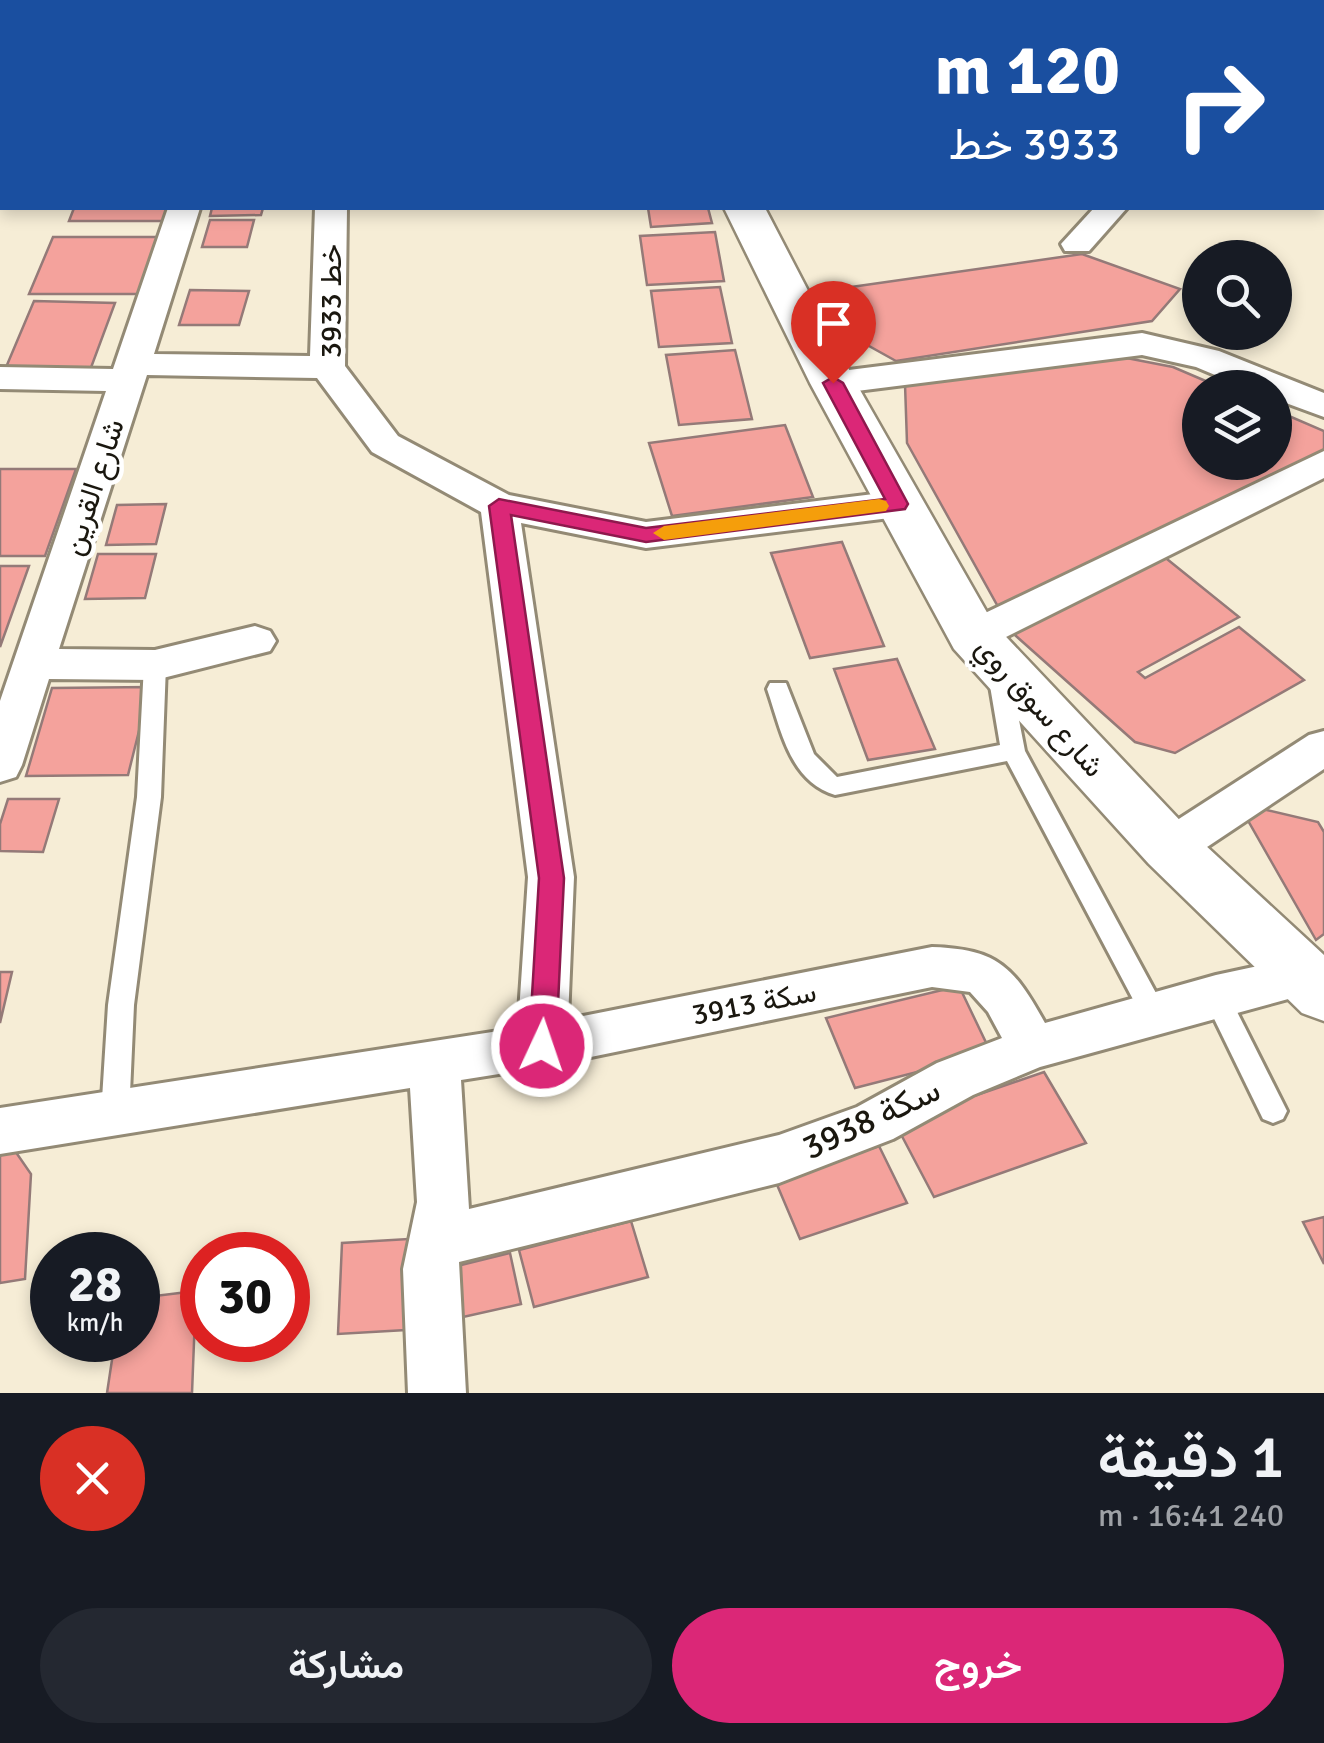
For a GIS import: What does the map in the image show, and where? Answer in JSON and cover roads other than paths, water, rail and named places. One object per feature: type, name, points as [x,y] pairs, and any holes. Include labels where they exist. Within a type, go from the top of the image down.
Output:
[{"type":"main road","name":"شارع سوق روي","points":[[745,210],[898,504],[986,651],[1170,848],[1314,985]]},
{"type":"street","name":"شارع القرين","points":[[0,765],[183,210]]},
{"type":"street","name":"3933 خط","points":[[331,210],[328,367],[384,444],[499,506],[646,535],[898,504]]},
{"type":"street","points":[[1077,244],[1109,210]]},
{"type":"street","points":[[833,383],[1142,344],[1207,360],[1324,406]]},
{"type":"street","points":[[0,378],[328,367]]},
{"type":"street","points":[[986,651],[1324,463]]},
{"type":"street","points":[[499,506],[551,878],[542,1046]]},
{"type":"street","points":[[34,664],[155,665],[255,641]]},
{"type":"street","points":[[1170,848],[1324,747]]},
{"type":"street","name":"سكة 3913","points":[[0,1131],[542,1046],[932,967],[966,966],[992,976],[1033,1048]]},
{"type":"street","name":"سكة 3938","points":[[433,1242],[779,1159],[875,1123],[954,1079],[1033,1048],[1216,996],[1314,985]]},
{"type":"street","points":[[434,1063],[444,1202],[430,1269],[437,1393]]},
{"type":"lane","points":[[986,651],[1013,751],[1154,1014]]},
{"type":"lane","points":[[115,1115],[122,1004],[149,798],[155,665]]},
{"type":"lane","points":[[778,689],[810,769],[821,782],[835,786],[1013,751]]},
{"type":"lane","points":[[1216,996],[1272,1111]]}]
